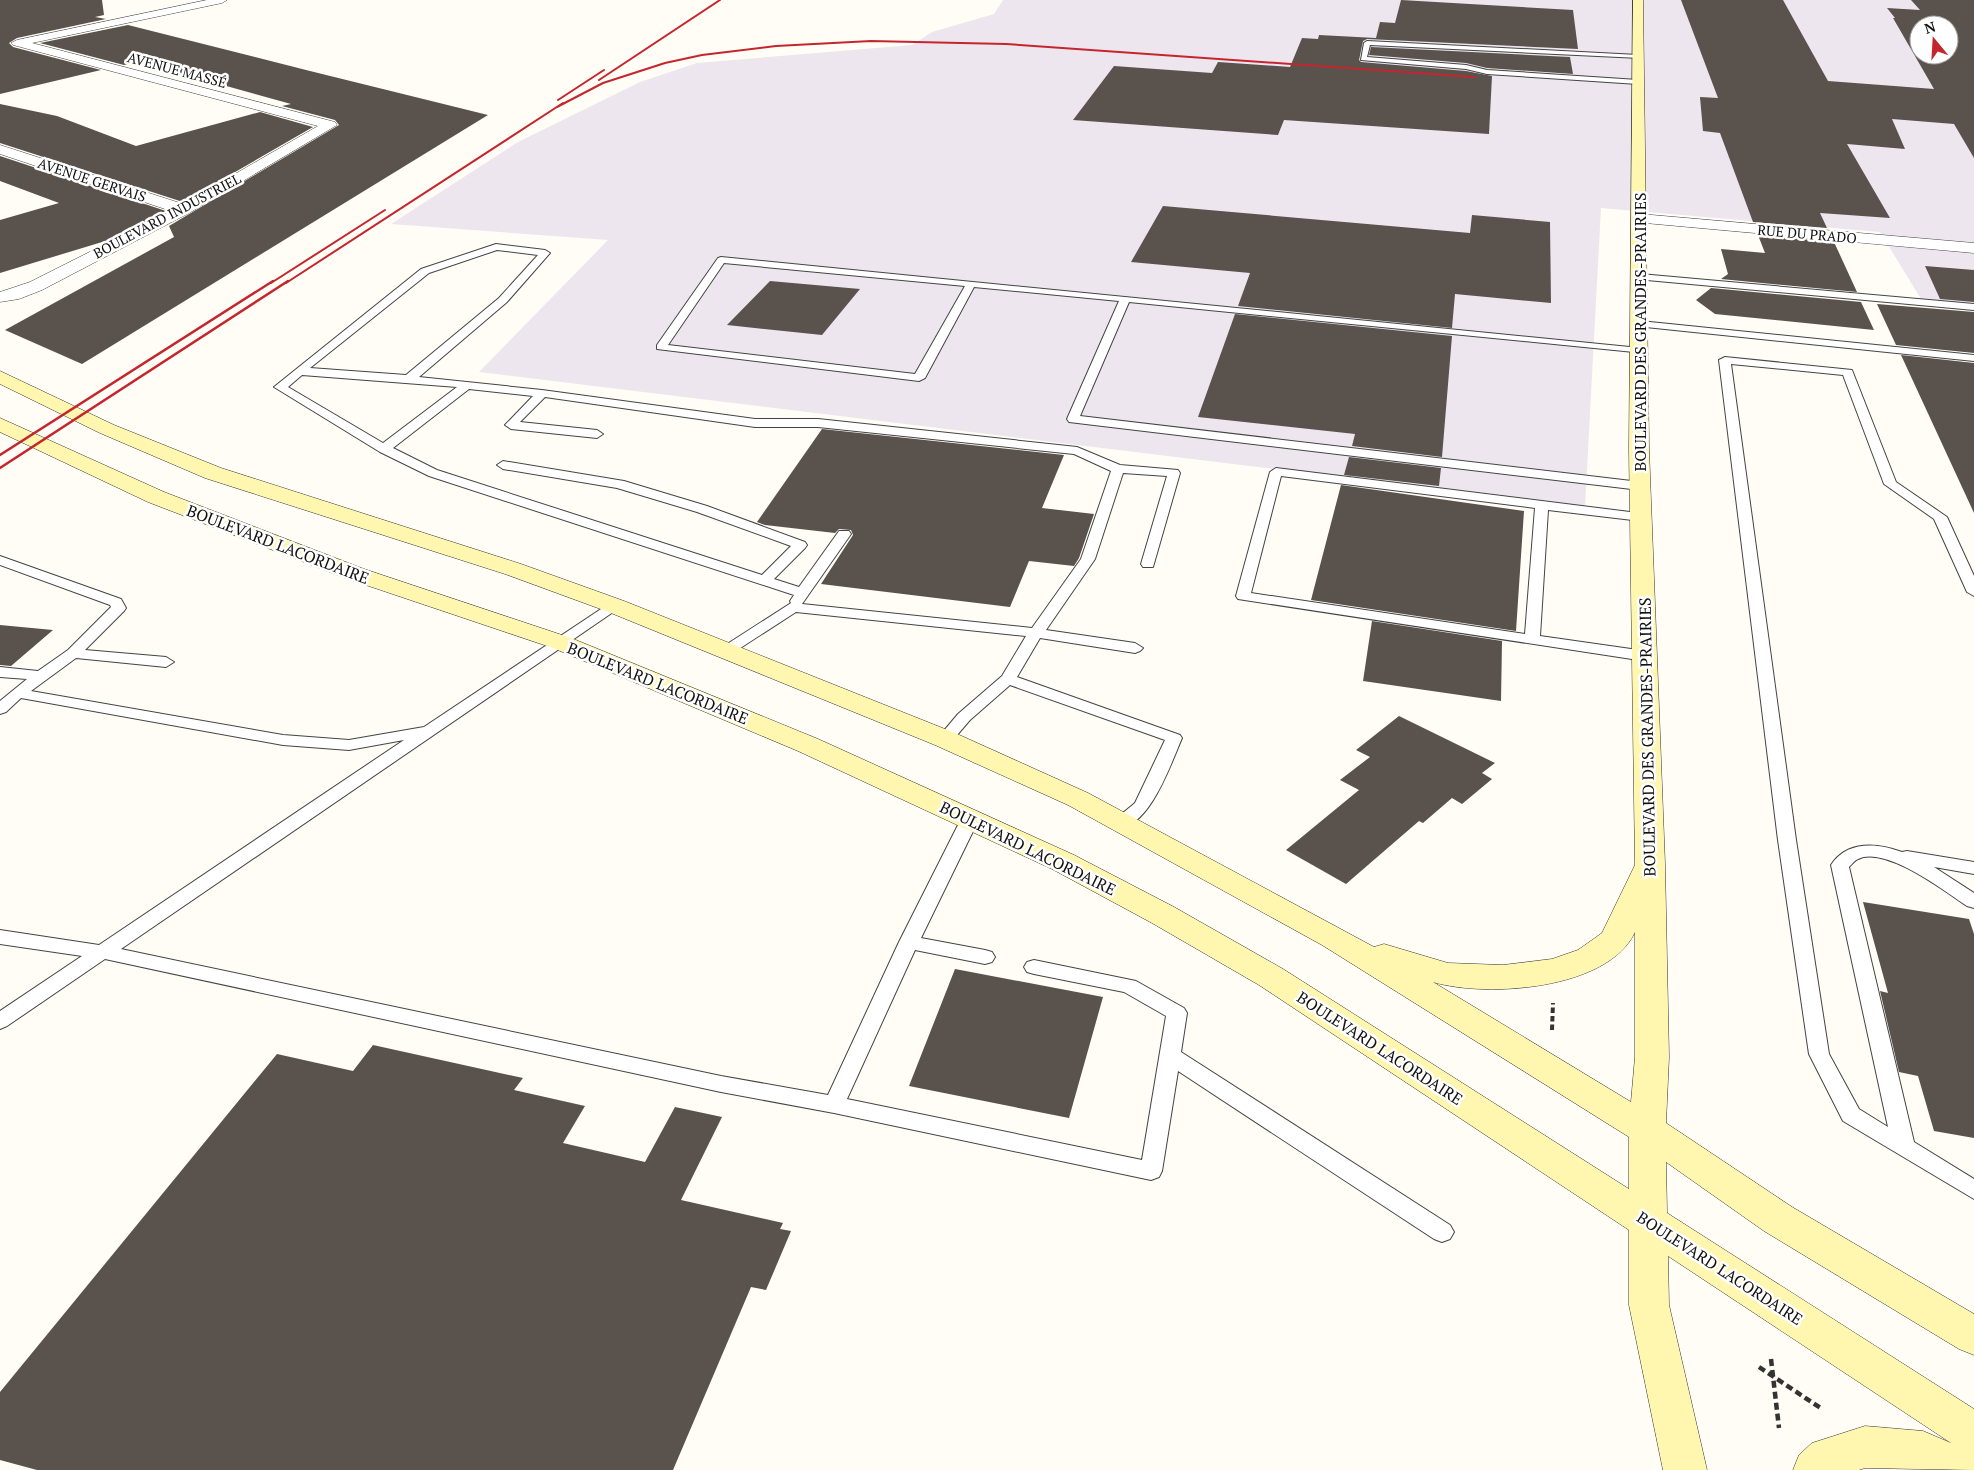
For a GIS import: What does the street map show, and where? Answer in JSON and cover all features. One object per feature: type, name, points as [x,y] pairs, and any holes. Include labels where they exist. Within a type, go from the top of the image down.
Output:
[{"type":"main road","name":"BOULEVARD DES GRANDES-PRAIRIES","points":[[1638,0],[1640,486],[1650,864],[1652,1057],[1647,1130],[1649,1305],[1684,1470]]},
{"type":"main road","points":[[0,377],[107,429],[212,473],[513,569],[615,606],[945,739],[1078,799],[1333,936],[1647,1130],[1778,1219],[1974,1336]]},
{"type":"main road","name":"BOULEVARD LACORDAIRE","points":[[0,424],[73,460],[156,497],[356,574],[562,643],[808,745],[1088,875],[1163,915],[1271,977],[1974,1433]]},
{"type":"main road","points":[[1333,936],[1395,960],[1448,975],[1503,977],[1555,971],[1590,958],[1615,940],[1650,864]]},
{"type":"main road","points":[[1815,1470],[1828,1458],[1865,1447],[1923,1452],[1962,1470]]},
{"type":"street","name":"AVENUE MASSÉ","points":[[222,0],[13,44],[330,125]]},
{"type":"street","name":"BOULEVARD INDUSTRIEL","points":[[0,297],[13,295],[36,286],[184,210],[330,125]]},
{"type":"street","name":"AVENUE GERVAIS","points":[[0,149],[184,210]]},
{"type":"street","name":"RUE DU PRADO","points":[[1640,219],[1974,248]]},
{"type":"lane","points":[[1638,57],[1367,43],[1363,59],[1466,67],[1487,72],[1638,82]]},
{"type":"lane","points":[[408,379],[503,300],[545,253],[496,247],[425,271],[280,387],[384,449],[433,473],[802,593]]},
{"type":"lane","points":[[971,284],[919,378],[661,347],[721,260],[971,284],[1125,299],[1640,351]]},
{"type":"lane","points":[[1640,277],[1974,307]]},
{"type":"lane","points":[[1125,299],[1073,419],[1640,486]]},
{"type":"lane","points":[[1640,324],[1974,358]]},
{"type":"lane","points":[[1974,592],[1940,517],[1890,484],[1848,372],[1725,360],[1787,840],[1819,1054],[1851,1115],[1974,1190]]},
{"type":"lane","points":[[299,372],[408,379],[542,393],[755,423],[818,423],[1077,451],[1118,469],[1174,473],[1148,564]]},
{"type":"lane","points":[[384,449],[468,385]]},
{"type":"lane","points":[[542,393],[511,425],[597,434]]},
{"type":"lane","points":[[503,465],[619,484],[702,509],[800,545],[764,581]]},
{"type":"lane","points":[[945,739],[964,717],[1008,679],[1036,633],[1088,558],[1118,469]]},
{"type":"lane","points":[[1641,516],[1276,472],[1243,596],[1645,656]]},
{"type":"lane","points":[[1532,638],[1542,505]]},
{"type":"lane","points":[[726,651],[793,607],[844,534]]},
{"type":"lane","points":[[0,560],[116,602],[120,608],[73,653],[40,676],[0,709]]},
{"type":"lane","points":[[0,1021],[615,606]]},
{"type":"lane","points":[[793,607],[1036,633],[1135,648]]},
{"type":"lane","points":[[73,653],[166,662]]},
{"type":"lane","points":[[0,672],[40,676]]},
{"type":"lane","points":[[1008,679],[1174,738],[1142,806],[1121,822]]},
{"type":"lane","points":[[18,693],[283,740],[349,745],[432,731]]},
{"type":"lane","points":[[834,1105],[909,942],[970,819]]},
{"type":"lane","points":[[1904,1148],[1840,865],[1851,854],[1862,851],[1974,868]]},
{"type":"lane","points":[[1899,856],[1974,902]]},
{"type":"lane","points":[[0,938],[103,952],[721,1084],[834,1105],[1150,1171],[1177,1014],[1129,986],[1034,967]]},
{"type":"lane","points":[[909,942],[985,957]]},
{"type":"lane","points":[[1169,1055],[1442,1232]]},
{"type":"path","points":[[1552,1028],[1554,996]]},
{"type":"path","points":[[1771,1358],[1779,1428]]},
{"type":"path","points":[[1758,1368],[1822,1409]]},
{"type":"shaded area","points":[[1003,0],[1974,0],[1974,304],[1921,299],[1880,232],[1601,208],[1585,507],[479,372],[608,240],[391,224],[518,142],[640,82],[697,63],[912,45],[932,32],[994,14]]},
{"type":"building","points":[[0,0],[102,0],[104,15],[95,17],[106,19],[17,38],[9,43],[13,47],[101,70],[0,94]]},
{"type":"building","points":[[1401,0],[1573,10],[1578,49],[1367,39],[1363,41],[1359,60],[1361,62],[1466,71],[1492,76],[1489,134],[1284,120],[1278,135],[1073,120],[1114,66],[1212,73],[1218,62],[1290,67],[1302,38],[1318,39],[1319,35],[1376,38],[1380,22],[1395,23]]},
{"type":"building","points":[[1681,0],[1783,0],[1828,81],[1934,89],[1920,65],[1959,65],[1959,15],[1909,15],[1909,46],[1893,18],[1895,18],[1887,8],[1920,10],[1911,0],[1974,0],[1974,158],[1954,124],[1892,119],[1905,149],[1847,144],[1890,218],[1820,213],[1827,228],[1753,222],[1720,133],[1703,131],[1700,97],[1718,98]]},
{"type":"building","points":[[128,25],[488,115],[82,364],[5,330],[174,237],[169,226],[339,125],[335,120],[282,106],[291,104],[176,72],[137,62],[124,65],[40,43]]},
{"type":"building","points":[[1371,47],[1570,57],[1573,74],[1487,68],[1466,63],[1369,55]]},
{"type":"building","points":[[0,104],[57,116],[136,146],[260,112],[313,127],[183,202],[0,143]]},
{"type":"building","points":[[0,156],[166,211],[112,239],[0,273],[0,220],[59,203],[0,181]]},
{"type":"building","points":[[1163,206],[1470,233],[1472,215],[1550,222],[1551,303],[1455,294],[1452,328],[1238,306],[1250,273],[1131,262]]},
{"type":"building","points":[[1758,235],[1834,242],[1857,292],[1721,279],[1728,274],[1721,249],[1765,253]]},
{"type":"building","points":[[1925,266],[1974,270],[1974,302],[1940,299]]},
{"type":"building","points":[[770,281],[860,289],[822,335],[727,325]]},
{"type":"building","points":[[1711,288],[1861,302],[1874,330],[1715,314],[1696,300]]},
{"type":"building","points":[[1877,304],[1974,312],[1974,353],[1896,345]]},
{"type":"building","points":[[1235,314],[1452,336],[1442,457],[1352,446],[1355,434],[1198,417]]},
{"type":"building","points":[[1901,355],[1974,363],[1974,513]]},
{"type":"building","points":[[822,429],[1064,455],[1042,508],[1094,514],[1079,558],[1074,566],[1029,561],[1010,607],[821,584],[853,535],[851,530],[839,529],[835,533],[765,525],[757,522]]},
{"type":"building","points":[[1349,457],[1441,468],[1439,486],[1344,475]]},
{"type":"building","points":[[1341,485],[1524,511],[1516,631],[1311,600]]},
{"type":"building","points":[[1372,621],[1502,641],[1501,701],[1363,681]]},
{"type":"building","points":[[0,625],[53,630],[11,666],[0,665]]},
{"type":"building","points":[[1399,716],[1495,763],[1482,773],[1492,779],[1462,804],[1452,798],[1423,823],[1419,821],[1346,884],[1286,850],[1359,790],[1340,780],[1370,757],[1356,750]]},
{"type":"building","points":[[1863,902],[1969,919],[1974,934],[1974,1138],[1934,1131],[1918,1076],[1899,1072],[1880,991],[1888,993]]},
{"type":"building","points":[[955,969],[1103,997],[1069,1118],[909,1086]]},
{"type":"building","points":[[373,1045],[523,1078],[514,1090],[585,1106],[563,1143],[645,1162],[675,1107],[722,1117],[681,1200],[783,1223],[780,1229],[791,1231],[766,1290],[751,1287],[673,1470],[37,1470],[0,1460],[0,1392],[277,1054],[353,1071]]},
{"type":"railway","points":[[599,80],[720,0]]},
{"type":"railway","points":[[557,107],[603,83],[665,63],[702,55],[776,46],[871,41],[1006,44],[1474,77]]},
{"type":"railway","points":[[558,100],[604,70]]},
{"type":"railway","points":[[286,283],[563,103]]},
{"type":"railway","points":[[271,283],[385,210]]},
{"type":"railway","points":[[0,455],[273,281]]},
{"type":"railway","points":[[0,468],[288,281]]}]
